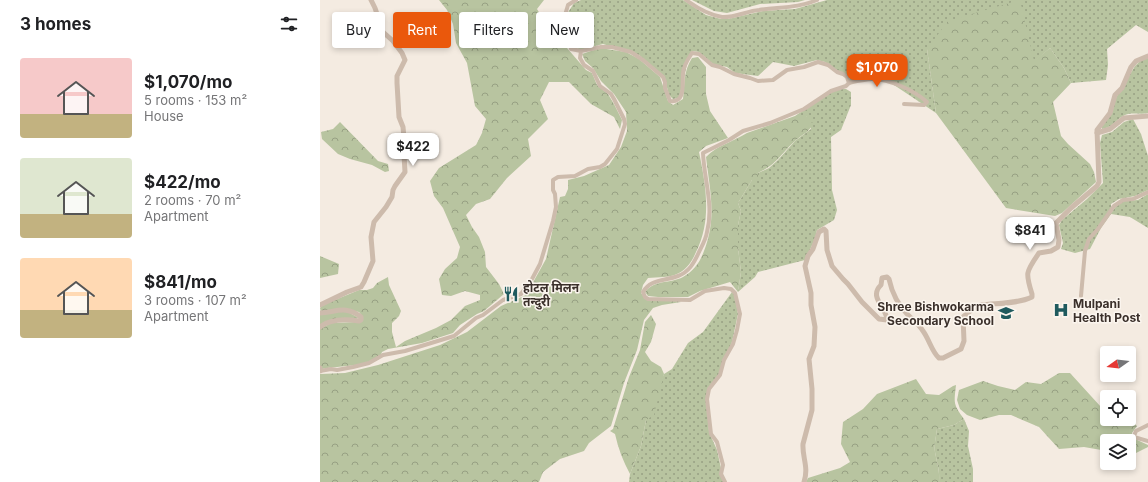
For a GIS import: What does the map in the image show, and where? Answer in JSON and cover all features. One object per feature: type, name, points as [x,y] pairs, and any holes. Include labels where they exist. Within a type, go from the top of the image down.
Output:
[{"type":"street","points":[[320,305],[361,287],[373,262],[371,237],[374,222],[386,207],[392,197],[395,186],[405,172],[404,138],[402,123],[399,117],[397,83],[397,76],[405,60],[402,53],[393,41],[383,32],[376,8],[371,0]]},
{"type":"street","points":[[576,0],[568,5],[565,15],[571,49],[581,52],[601,47],[612,47],[631,52],[663,77],[670,101],[675,101],[680,97],[682,93],[682,74],[684,67],[692,54],[695,53],[699,54],[712,65],[758,82],[773,80],[787,70],[804,67],[818,62],[828,65],[837,72],[843,74],[847,77],[849,83]]},
{"type":"street","points":[[686,0],[707,13],[723,17],[758,10],[794,7],[809,4],[818,0]]},
{"type":"street","points":[[320,370],[337,370],[369,363],[383,354],[405,351],[454,336],[476,318],[503,300],[521,294],[527,288],[540,264],[555,212],[556,202],[553,190],[553,180],[558,177],[575,176],[588,169],[600,167],[605,164],[617,149],[624,124],[624,119],[614,99],[611,94],[600,86],[593,71],[584,65],[580,58],[581,52]]},
{"type":"street","points":[[804,482],[806,462],[802,444],[812,410],[812,389],[809,359],[814,346],[815,327],[810,305],[811,294],[805,266],[819,232],[824,229],[826,231],[827,250],[832,266],[862,302],[879,319],[887,320],[887,315],[878,302],[877,294],[882,278],[887,277],[895,298],[906,314],[919,324],[928,338],[935,354],[939,358],[943,358],[961,349],[964,341],[963,317],[970,311],[981,305],[1024,300],[1032,297],[1027,276],[1028,268],[1039,253],[1051,251],[1058,247],[1059,240],[1056,223],[1097,186],[1099,182],[1097,130],[1110,113],[1115,95],[1122,88],[1131,67],[1136,61],[1148,56]]},
{"type":"street","points":[[725,482],[721,474],[723,465],[716,442],[711,434],[707,399],[709,389],[720,375],[724,360],[733,344],[737,330],[740,314],[735,293],[731,288],[724,288],[705,291],[690,300],[679,300],[648,299],[645,297],[643,292],[651,283],[668,280],[684,273],[696,260],[708,232],[709,203],[703,153],[743,131],[770,123],[804,109],[831,91],[849,83],[872,79],[891,83],[915,93],[926,102],[924,105],[904,104]]},
{"type":"street","points":[[1097,133],[1110,129],[1124,118],[1148,116]]},
{"type":"street","points":[[1081,296],[1085,251],[1089,239],[1114,206],[1123,200],[1133,199],[1148,192]]},
{"type":"street","points":[[320,312],[332,312],[344,309],[358,314],[361,317],[361,320],[333,321],[320,327]]},
{"type":"street","points":[[1148,425],[1136,431],[1134,437],[1148,441]]},
{"type":"green space","points":[[439,0],[544,0],[537,9],[539,12],[536,12],[536,48],[567,48],[586,70],[592,73],[597,85],[608,94],[622,120],[620,129],[614,117],[591,104],[569,82],[549,82],[540,100],[548,119],[528,139],[531,156],[507,178],[490,199],[476,204],[466,215],[479,237],[485,252],[486,267],[499,284],[504,294],[484,311],[460,325],[453,333],[422,343],[388,349],[382,352],[380,358],[370,363],[322,369],[320,366],[320,329],[331,323],[357,322],[362,316],[359,312],[354,311],[321,312],[320,308],[323,305],[359,290],[373,288],[377,283],[388,277],[389,285],[401,311],[399,316],[392,323],[392,332],[396,347],[405,341],[451,320],[465,306],[480,300],[480,295],[465,291],[451,296],[442,295],[439,279],[445,269],[457,258],[460,247],[443,208],[434,196],[430,181],[439,168],[476,145],[482,133],[486,119],[475,106],[467,63],[456,43],[451,12],[448,12]]},
{"type":"green space","points":[[581,0],[683,0],[706,15],[721,19],[728,19],[763,11],[795,9],[827,0],[1148,0],[1148,32],[1136,25],[1107,49],[1108,65],[1106,80],[1071,83],[1064,68],[1050,48],[1034,62],[927,49],[936,113],[885,79],[850,81],[849,76],[825,62],[817,60],[794,66],[773,62],[758,76],[735,73],[727,67],[713,64],[699,52],[692,51],[689,56],[679,98],[673,99],[669,95],[664,76],[639,55],[603,44],[594,46],[594,12],[568,12],[574,3]]},
{"type":"green space","points":[[692,0],[805,0],[798,2],[760,4],[727,13],[714,11]]},
{"type":"green space","points":[[1020,0],[1034,61],[1050,48],[1064,68],[1071,83],[1053,102],[1061,136],[1090,164],[1094,172],[1096,182],[1062,213],[1055,216],[1006,208],[936,113],[927,49],[948,21]]},
{"type":"green space","points":[[600,48],[626,52],[639,59],[660,77],[668,101],[673,105],[683,99],[687,68],[692,58],[698,57],[706,67],[706,94],[710,111],[728,138],[706,146],[699,152],[704,177],[706,215],[701,240],[693,258],[687,267],[676,275],[648,278],[643,285],[641,293],[646,299],[681,302],[653,308],[644,320],[637,350],[624,383],[611,426],[589,443],[584,451],[560,459],[543,472],[539,482],[320,482],[320,374],[345,373],[378,365],[440,345],[467,332],[501,306],[526,295],[546,259],[560,197],[565,196],[568,189],[568,180],[584,176],[609,165],[621,147],[627,131],[626,112],[614,94],[601,81],[593,68],[585,61],[582,54]]},
{"type":"green space","points":[[1148,58],[1148,113],[1125,115],[1109,127],[1102,129],[1114,101],[1135,66],[1141,60]]},
{"type":"green space","points":[[838,89],[846,89],[851,92],[851,105],[841,130],[831,137],[832,190],[837,210],[834,220],[817,230],[815,239],[805,260],[758,272],[755,277],[738,292],[741,272],[738,248],[738,225],[741,211],[738,203],[758,173],[769,168],[795,141],[811,129],[806,116],[795,116],[829,93]]},
{"type":"green space","points":[[795,116],[806,116],[813,123],[810,129],[796,140],[775,162],[758,173],[758,180],[752,180],[738,203],[741,211],[738,225],[738,248],[741,272],[738,292],[730,282],[700,291],[688,297],[648,296],[645,292],[653,285],[678,279],[687,275],[696,266],[702,255],[708,239],[711,216],[711,193],[706,157],[715,149],[747,133]]},
{"type":"green space","points":[[1133,119],[1141,134],[1148,156],[1148,190],[1135,196],[1119,199],[1111,204],[1111,213],[1117,205],[1124,201],[1138,200],[1148,194],[1148,228],[1130,217],[1111,214],[1101,228],[1090,249],[1075,253],[1061,249],[1063,243],[1059,225],[1062,220],[1103,183],[1100,143],[1102,135],[1112,132],[1124,122]]},
{"type":"green space","points":[[340,122],[378,161],[388,164],[389,171],[385,172],[372,165],[338,154],[322,139],[321,132],[333,129]]},
{"type":"green space","points":[[320,256],[339,264],[338,274],[320,278]]},
{"type":"green space","points":[[732,292],[735,296],[738,314],[732,342],[718,376],[707,393],[709,432],[717,450],[724,482],[629,482],[630,474],[641,446],[646,420],[664,374],[672,369],[688,343],[703,332]]},
{"type":"green space","points":[[344,310],[359,318],[320,325],[320,314]]},
{"type":"green space","points":[[651,315],[656,324],[651,342],[645,352],[651,361],[661,367],[664,374],[654,415],[646,420],[641,446],[630,474],[621,454],[615,434],[610,431],[613,429],[629,377],[640,350],[645,322]]},
{"type":"green space","points":[[1059,373],[1070,373],[1100,406],[1100,426],[1137,426],[1132,434],[1100,434],[1100,450],[1084,447],[1059,449],[1039,427],[1011,415],[999,415],[980,420],[967,415],[960,409],[957,400],[959,390],[983,381],[1015,390],[1026,382],[1041,384]]},
{"type":"green space","points":[[916,379],[926,394],[939,395],[956,385],[955,403],[964,419],[954,425],[937,429],[935,449],[939,471],[939,482],[806,482],[808,478],[840,468],[850,462],[841,444],[843,422],[863,409],[877,394]]},
{"type":"green space","points":[[964,419],[969,431],[968,446],[973,469],[973,482],[939,482],[939,471],[935,449],[937,429],[954,425]]},
{"type":"green space","points":[[1136,439],[1148,445],[1148,447],[1136,453]]},
{"type":"place","name":"होटल मिलन तन्दुरी","points":[[511,294]]},
{"type":"place","name":"Mulpani Health Post","points":[[1061,310]]},
{"type":"place","name":"Shree Bishwokarma Secondary School","points":[[1006,313]]}]
